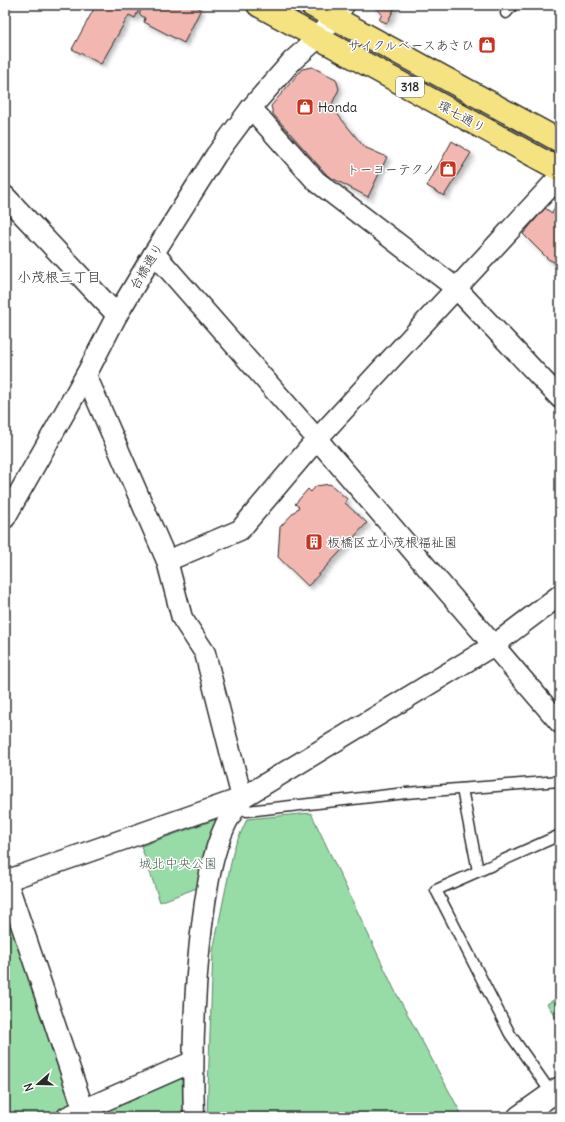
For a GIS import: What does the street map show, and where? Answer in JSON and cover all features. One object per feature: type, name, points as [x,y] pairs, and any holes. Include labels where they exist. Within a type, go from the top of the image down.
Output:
[{"type":"main road","name":"環七通り","points":[[258,5],[560,170]]},
{"type":"main road","name":"環七通り","points":[[310,5],[339,11],[560,141]]},
{"type":"street","name":"台橋通り","points":[[5,518],[86,375],[117,315],[216,155],[251,108],[292,61],[319,37],[339,11]]},
{"type":"street","points":[[251,108],[316,181],[456,288],[560,398]]},
{"type":"street","points":[[167,561],[240,530],[317,439],[560,176]]},
{"type":"street","points":[[5,196],[117,315]]},
{"type":"street","points":[[154,253],[317,439],[560,723]]},
{"type":"street","points":[[86,375],[167,561],[182,618],[205,653],[242,798],[225,825],[206,896],[196,981],[192,1062],[194,1117]]},
{"type":"street","points":[[192,1062],[79,1115],[5,879],[242,798],[494,645],[560,595]]},
{"type":"street","points":[[519,1117],[556,1091]]},
{"type":"lane","points":[[506,13],[513,5]]},
{"type":"lane","points":[[242,798],[247,811],[406,793],[560,781]]},
{"type":"lane","points":[[462,789],[478,871]]},
{"type":"lane","points":[[556,1091],[510,1034],[436,890],[560,835]]},
{"type":"green space","points":[[311,813],[395,991],[463,1117],[207,1117],[213,951],[234,848],[247,819]]},
{"type":"green space","name":"城北中央公園","points":[[220,818],[202,886],[160,902],[141,846]]},
{"type":"green space","points":[[5,905],[72,1109],[53,1117],[5,1117]]},
{"type":"green space","points":[[560,996],[560,1024],[547,1004]]},
{"type":"green space","points":[[182,1078],[184,1117],[96,1116]]},
{"type":"building","points":[[96,5],[141,5],[135,18],[129,15],[101,64],[72,49]]},
{"type":"building","points":[[144,5],[194,5],[201,9],[184,43],[144,22],[145,18],[139,14]]},
{"type":"building","points":[[372,5],[396,5],[387,23],[379,20],[382,14]]},
{"type":"building","points":[[312,67],[336,79],[339,89],[331,106],[364,147],[387,157],[368,197],[328,176],[273,114],[271,106],[302,69]]},
{"type":"building","points":[[452,141],[471,153],[444,196],[427,186]]},
{"type":"building","points":[[558,200],[560,201],[560,265],[548,259],[523,234],[545,208],[552,213]]},
{"type":"building","name":"板橋区立小茂根福祉園","points":[[330,484],[347,499],[345,503],[367,523],[308,586],[278,557],[280,527],[299,507],[295,504],[308,489],[311,492],[316,486]]},
{"type":"place","name":"サイクルベースあさひ","points":[[487,45]]},
{"type":"place","name":"Honda","points":[[305,107]]},
{"type":"place","name":"トーヨーテクノ","points":[[448,169]]},
{"type":"place","name":"板橋区立小茂根福祉園","points":[[314,542]]},
{"type":"district","name":"小茂根三丁目","points":[[59,277]]}]
